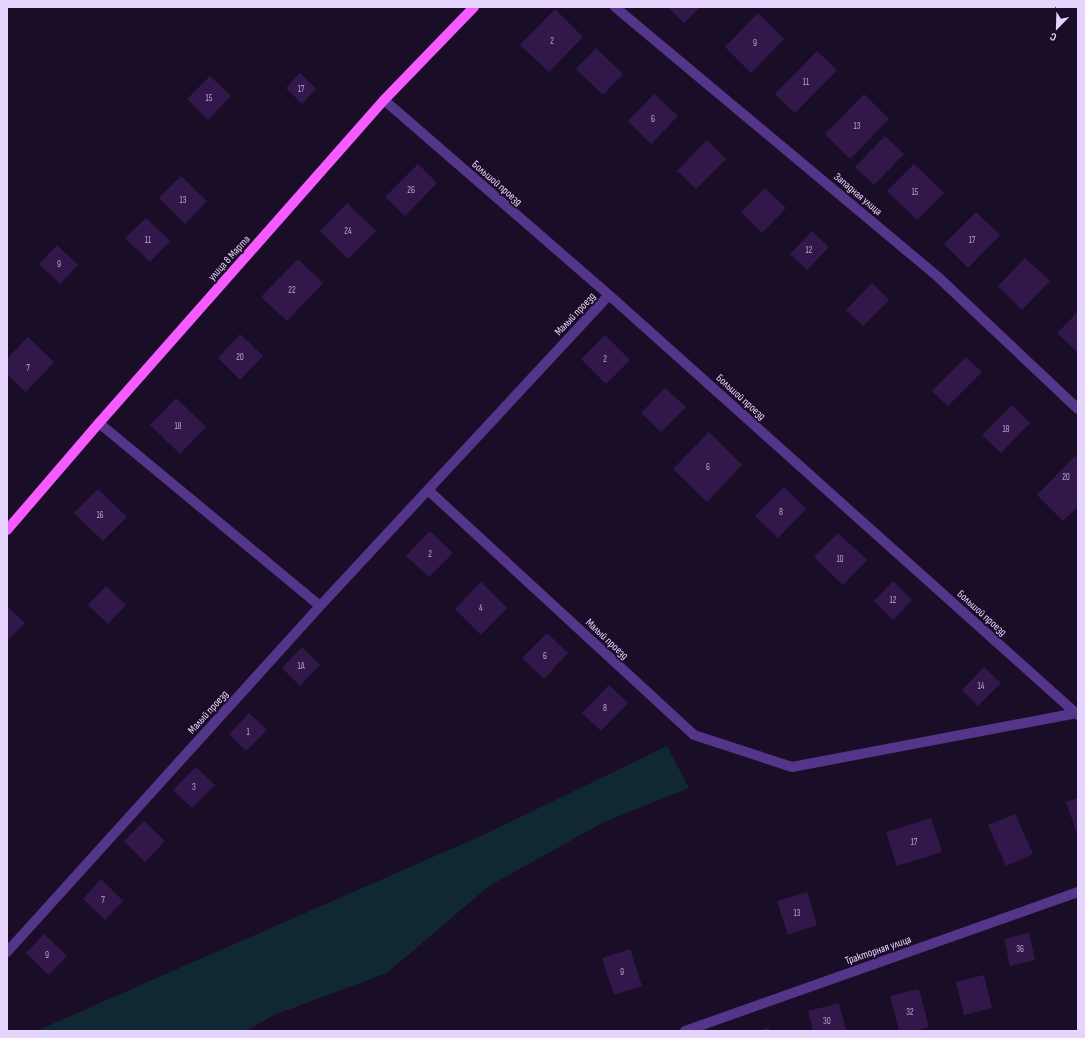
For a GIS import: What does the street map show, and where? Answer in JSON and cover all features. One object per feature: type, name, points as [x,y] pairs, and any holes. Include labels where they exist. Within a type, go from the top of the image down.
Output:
[{"type":"main road","name":"улица 8 Марта","points":[[7,530],[99,423],[384,100],[474,7]]},
{"type":"street","name":"Западная улица","points":[[615,7],[937,276],[1078,409]]},
{"type":"street","name":"Большой проезд","points":[[384,100],[609,295],[1077,714]]},
{"type":"street","name":"Малый проезд","points":[[7,952],[320,606],[609,295]]},
{"type":"street","points":[[99,423],[320,606]]},
{"type":"street","name":"Малый проезд","points":[[428,490],[694,735],[792,767],[1077,714]]},
{"type":"street","name":"Тракторная улица","points":[[685,1031],[714,1026],[1078,892]]},
{"type":"shaded area","points":[[667,746],[689,788],[602,823],[489,886],[387,973],[274,1015],[246,1031],[36,1031],[483,835]]},
{"type":"building","points":[[668,7],[700,7],[684,23]]},
{"type":"building","points":[[555,9],[583,37],[549,72],[520,45]]},
{"type":"building","points":[[758,13],[784,39],[751,73],[725,47]]},
{"type":"building","points":[[596,48],[623,74],[603,95],[576,69]]},
{"type":"building","points":[[817,51],[837,70],[795,113],[775,94]]},
{"type":"building","points":[[300,73],[316,89],[302,104],[286,88]]},
{"type":"building","points":[[210,76],[231,96],[208,120],[187,99]]},
{"type":"building","points":[[654,94],[678,116],[651,144],[628,121]]},
{"type":"building","points":[[864,94],[889,119],[850,159],[825,134]]},
{"type":"building","points":[[885,136],[904,154],[874,185],[855,167]]},
{"type":"building","points":[[707,140],[726,159],[696,189],[677,171]]},
{"type":"building","points":[[418,164],[437,183],[405,216],[385,197]]},
{"type":"building","points":[[914,164],[944,193],[917,220],[887,191]]},
{"type":"building","points":[[181,176],[207,201],[185,224],[159,198]]},
{"type":"building","points":[[765,188],[786,208],[762,233],[741,212]]},
{"type":"building","points":[[347,203],[376,231],[348,259],[320,231]]},
{"type":"building","points":[[976,212],[1000,235],[968,268],[944,244]]},
{"type":"building","points":[[146,218],[170,241],[150,262],[125,238]]},
{"type":"building","points":[[812,231],[829,247],[807,270],[790,254]]},
{"type":"building","points":[[57,245],[78,265],[60,284],[39,264]]},
{"type":"building","points":[[1025,258],[1050,281],[1022,310],[998,286]]},
{"type":"building","points":[[298,259],[323,283],[287,321],[261,297]]},
{"type":"building","points":[[872,283],[889,300],[863,326],[846,310]]},
{"type":"building","points":[[1078,312],[1078,353],[1057,333]]},
{"type":"building","points":[[240,334],[263,356],[240,380],[218,358]]},
{"type":"building","points":[[605,335],[630,360],[606,384],[581,359]]},
{"type":"building","points":[[28,337],[54,362],[26,392],[7,374],[7,359]]},
{"type":"building","points":[[966,357],[982,372],[948,406],[932,391]]},
{"type":"building","points":[[665,388],[686,407],[661,432],[641,413]]},
{"type":"building","points":[[176,398],[206,427],[180,454],[150,425]]},
{"type":"building","points":[[1012,405],[1030,423],[1001,453],[982,435]]},
{"type":"building","points":[[709,432],[742,465],[707,502],[673,469]]},
{"type":"building","points":[[1075,456],[1078,458],[1078,507],[1063,521],[1037,495]]},
{"type":"building","points":[[784,487],[806,509],[778,538],[755,516]]},
{"type":"building","points":[[98,489],[127,517],[103,541],[74,513]]},
{"type":"building","points":[[430,531],[453,553],[429,577],[406,556]]},
{"type":"building","points":[[838,533],[867,560],[843,585],[814,557]]},
{"type":"building","points":[[893,581],[912,600],[893,620],[874,601]]},
{"type":"building","points":[[481,582],[507,608],[481,635],[455,609]]},
{"type":"building","points":[[106,586],[126,605],[108,624],[88,605]]},
{"type":"building","points":[[7,606],[25,623],[7,641]]},
{"type":"building","points":[[547,633],[568,653],[544,679],[522,658]]},
{"type":"building","points":[[302,647],[320,665],[300,686],[282,668]]},
{"type":"building","points":[[984,667],[1001,683],[978,706],[962,690]]},
{"type":"building","points":[[609,685],[628,703],[601,731],[582,713]]},
{"type":"building","points":[[249,713],[267,730],[246,751],[229,734]]},
{"type":"building","points":[[196,767],[215,785],[192,808],[173,790]]},
{"type":"building","points":[[1078,798],[1078,830],[1076,831],[1066,802]]},
{"type":"building","points":[[1015,814],[1033,854],[1006,866],[988,825]]},
{"type":"building","points":[[931,818],[942,852],[897,866],[886,832]]},
{"type":"building","points":[[144,821],[165,841],[145,862],[124,841]]},
{"type":"building","points":[[101,879],[123,901],[105,920],[83,899]]},
{"type":"building","points":[[807,892],[817,925],[788,935],[777,901]]},
{"type":"building","points":[[1029,933],[1035,960],[1010,966],[1004,939]]},
{"type":"building","points":[[44,934],[67,956],[49,975],[26,953]]},
{"type":"building","points":[[630,949],[642,986],[614,995],[602,958]]},
{"type":"building","points":[[984,975],[992,1008],[964,1015],[956,982]]},
{"type":"building","points":[[919,989],[929,1027],[914,1031],[899,1031],[890,996]]},
{"type":"building","points":[[839,1003],[846,1031],[813,1031],[808,1011]]},
{"type":"building","points":[[769,1028],[770,1031],[760,1031],[760,1030]]}]
